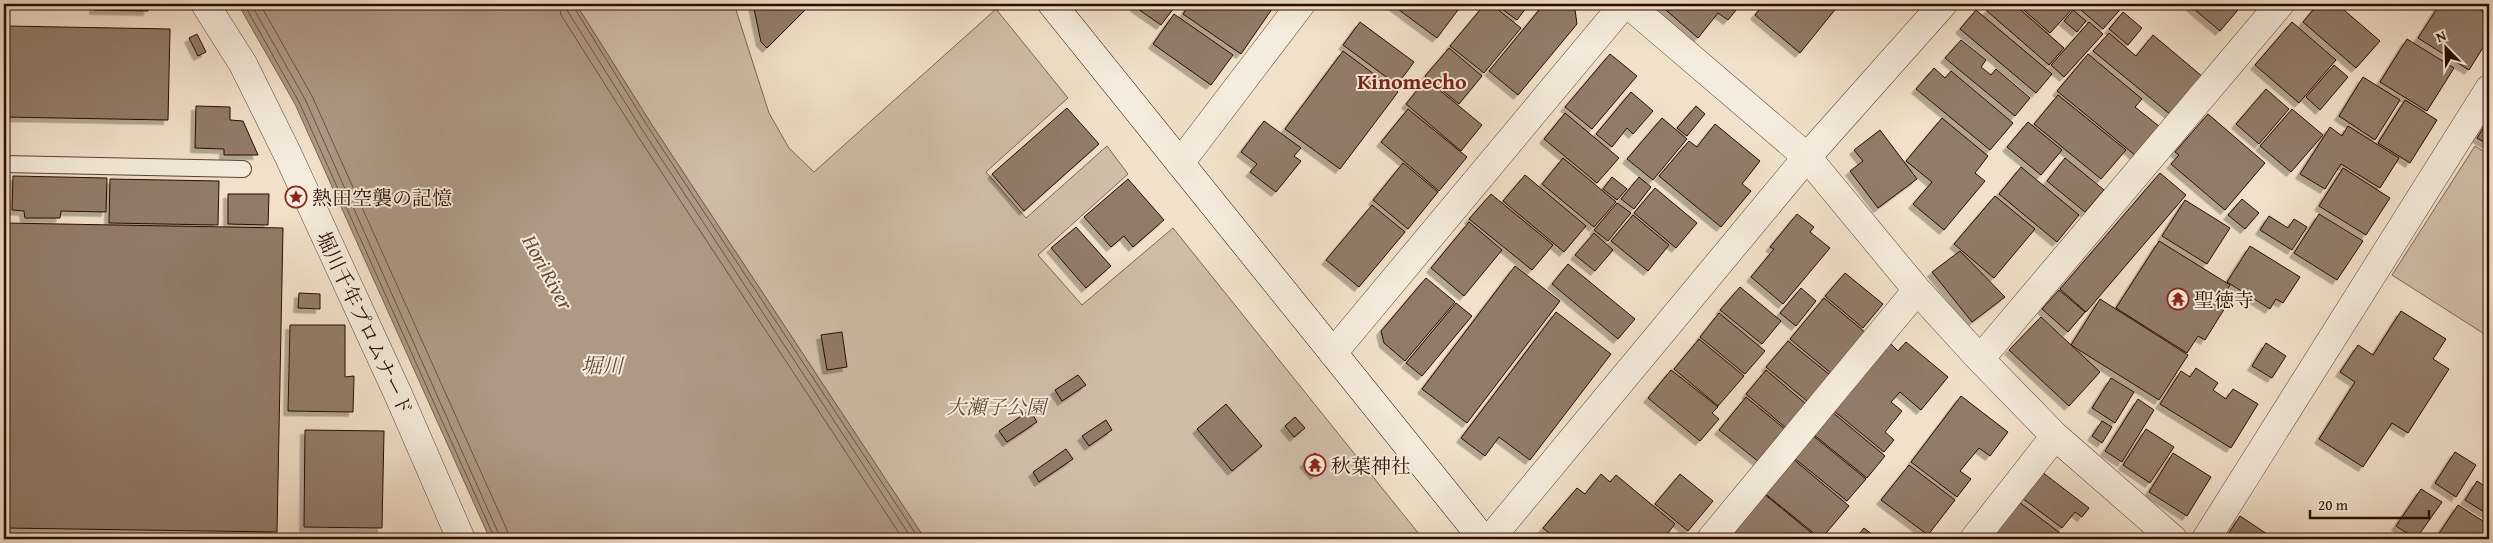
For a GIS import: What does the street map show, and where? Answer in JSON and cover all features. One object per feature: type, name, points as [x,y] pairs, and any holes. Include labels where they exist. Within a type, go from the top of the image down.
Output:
[{"type":"street","name":"堀川千年プロムナード","points":[[205,4],[243,64],[288,155],[398,394],[462,539]]},
{"type":"street","points":[[1052,4],[1483,539]]},
{"type":"street","points":[[1180,163],[1301,4]]},
{"type":"street","points":[[1333,353],[1626,4],[1807,157],[1917,290],[1980,359],[2055,436],[2173,539]]},
{"type":"street","points":[[1490,539],[1807,157],[1943,4]]},
{"type":"street","points":[[1980,359],[2280,4]]},
{"type":"street","points":[[2206,539],[2489,89]]},
{"type":"street","points":[[1711,539],[1917,290]]},
{"type":"street","points":[[1974,539],[2055,436]]},
{"type":"lane","points":[[4,164],[243,169]]},
{"type":"green space","name":"大瀬子公園","points":[[576,4],[734,4],[769,113],[789,148],[814,172],[996,9],[1068,98],[986,172],[1026,218],[1107,146],[1128,174],[1038,255],[1082,305],[1173,228],[1423,539],[925,539],[652,125]]},
{"type":"green space","points":[[2475,146],[2489,155],[2489,337],[2392,275]]},
{"type":"water","name":"堀川","points":[[238,4],[576,4],[652,125],[925,539],[490,539],[295,104]]},
{"type":"building","points":[[94,4],[148,4],[148,11],[94,10]]},
{"type":"building","points":[[753,4],[811,4],[767,48],[761,42]]},
{"type":"building","points":[[1137,4],[1177,4],[1161,25],[1135,7]]},
{"type":"building","points":[[1190,4],[1264,4],[1272,9],[1241,54],[1183,14]]},
{"type":"building","points":[[1391,4],[1449,4],[1458,10],[1437,38]]},
{"type":"building","points":[[1485,4],[1491,4],[1521,28],[1484,73],[1450,46]]},
{"type":"building","points":[[1495,4],[1529,4],[1517,20]]},
{"type":"building","points":[[1544,4],[1568,4],[1575,10],[1577,24],[1518,95],[1489,71]]},
{"type":"building","points":[[1659,4],[1741,4],[1728,20],[1718,13],[1698,38]]},
{"type":"building","points":[[1764,4],[1836,4],[1838,6],[1800,53],[1755,15]]},
{"type":"building","points":[[1993,4],[2014,4],[2064,48],[2049,65],[1987,11]]},
{"type":"building","points":[[2017,4],[2071,4],[2074,7],[2050,33]]},
{"type":"building","points":[[2074,4],[2125,4],[2103,29]]},
{"type":"building","points":[[2188,4],[2243,4],[2220,31]]},
{"type":"building","points":[[2318,4],[2337,4],[2380,41],[2356,68],[2303,22]]},
{"type":"building","points":[[2440,4],[2471,4],[2489,15],[2489,38],[2469,70],[2418,38]]},
{"type":"building","points":[[2477,4],[2489,4],[2489,11]]},
{"type":"building","points":[[1976,10],[2052,74],[2036,93],[1960,29]]},
{"type":"building","points":[[2073,10],[2086,21],[2077,32],[2064,21]]},
{"type":"building","points":[[2123,12],[2142,28],[2128,45],[2109,29]]},
{"type":"building","points":[[1174,14],[1233,55],[1211,85],[1153,44]]},
{"type":"building","points":[[1360,22],[1414,62],[1397,85],[1343,45]]},
{"type":"building","points":[[2089,22],[2103,34],[2064,77],[2051,65]]},
{"type":"building","points":[[2292,22],[2336,60],[2299,103],[2255,65]]},
{"type":"building","points":[[7,26],[170,29],[168,120],[4,117]]},
{"type":"building","points":[[2109,33],[2136,56],[2153,35],[2203,77],[2171,115],[2093,51]]},
{"type":"building","points":[[197,34],[206,52],[198,56],[189,38]]},
{"type":"building","points":[[2407,39],[2454,68],[2427,111],[2380,82]]},
{"type":"building","points":[[1961,40],[1986,60],[1981,67],[1991,75],[1996,69],[2030,98],[2015,116],[1945,58]]},
{"type":"building","points":[[1449,48],[1482,76],[1459,104],[1425,76]]},
{"type":"building","points":[[1343,51],[1398,92],[1340,169],[1285,129]]},
{"type":"building","points":[[1610,54],[1637,76],[1592,129],[1565,107]]},
{"type":"building","points":[[2088,54],[2142,99],[2135,107],[2160,127],[2136,156],[2057,91]]},
{"type":"building","points":[[2334,65],[2348,77],[2320,110],[2306,97]]},
{"type":"building","points":[[1934,68],[1945,78],[1951,71],[2013,123],[1990,150],[1916,89]]},
{"type":"building","points":[[2363,77],[2400,100],[2375,140],[2339,116]]},
{"type":"building","points":[[1426,79],[1482,125],[1461,151],[1406,104]]},
{"type":"building","points":[[2266,89],[2289,109],[2259,144],[2236,124]]},
{"type":"building","points":[[1631,92],[1653,111],[1633,134],[1627,128],[1612,147],[1596,134]]},
{"type":"building","points":[[2058,95],[2126,150],[2101,179],[2034,124]]},
{"type":"building","points":[[2405,100],[2437,120],[2410,163],[2378,143]]},
{"type":"building","points":[[196,106],[230,107],[230,120],[243,121],[258,155],[224,155],[224,149],[195,148]]},
{"type":"building","points":[[1696,106],[1705,114],[1687,136],[1677,128]]},
{"type":"building","points":[[1067,108],[1099,144],[1024,211],[992,174]]},
{"type":"building","points":[[1408,109],[1467,157],[1439,191],[1381,142]]},
{"type":"building","points":[[2292,109],[2323,135],[2291,172],[2260,146]]},
{"type":"building","points":[[1565,113],[1619,158],[1597,183],[1544,139]]},
{"type":"building","points":[[2208,114],[2265,163],[2225,210],[2171,164],[2179,155],[2175,152]]},
{"type":"building","points":[[1662,118],[1687,139],[1653,180],[1627,159]]},
{"type":"building","points":[[1942,118],[1988,156],[1975,173],[1985,181],[1944,230],[1913,204],[1932,182],[1906,161]]},
{"type":"building","points":[[2489,119],[2489,145],[2477,138]]},
{"type":"building","points":[[1264,121],[1301,148],[1294,156],[1301,161],[1276,192],[1250,172],[1257,164],[1241,152]]},
{"type":"building","points":[[2028,122],[2062,150],[2041,175],[2007,147]]},
{"type":"building","points":[[1715,124],[1760,161],[1742,184],[1751,191],[1721,227],[1659,176],[1689,141],[1697,147]]},
{"type":"building","points":[[2348,126],[2399,158],[2380,188],[2341,164],[2325,189],[2300,174],[2330,127],[2342,136]]},
{"type":"building","points":[[1880,130],[1917,179],[1878,208],[1850,171],[1863,161],[1854,150]]},
{"type":"building","points":[[1563,158],[1616,202],[1594,227],[1542,184]]},
{"type":"building","points":[[2065,158],[2104,190],[2085,212],[2047,181]]},
{"type":"building","points":[[1403,163],[1438,192],[1408,229],[1373,200]]},
{"type":"building","points":[[2021,167],[2079,215],[2057,242],[1999,194]]},
{"type":"building","points":[[2343,168],[2390,198],[2366,235],[2319,206]]},
{"type":"building","points":[[2160,173],[2186,195],[2086,312],[2060,289]]},
{"type":"building","points":[[1525,175],[1586,226],[1564,252],[1503,201]]},
{"type":"building","points":[[13,176],[107,178],[106,212],[61,211],[60,218],[25,218],[24,211],[12,210]]},
{"type":"building","points":[[1612,177],[1627,189],[1617,200],[1603,189]]},
{"type":"building","points":[[1639,177],[1651,187],[1634,209],[1621,199]]},
{"type":"building","points":[[110,179],[219,181],[218,225],[109,223]]},
{"type":"building","points":[[1128,179],[1164,220],[1133,247],[1124,236],[1111,247],[1084,217]]},
{"type":"building","points":[[1655,188],[1697,223],[1676,248],[1634,213]]},
{"type":"building","points":[[228,194],[269,194],[268,225],[228,224]]},
{"type":"building","points":[[1491,194],[1553,245],[1532,270],[1469,219]]},
{"type":"building","points":[[1995,196],[2035,229],[1994,278],[1954,244]]},
{"type":"building","points":[[2242,199],[2259,213],[2245,229],[2228,215]]},
{"type":"building","points":[[2185,200],[2230,228],[2207,264],[2162,236]]},
{"type":"building","points":[[1617,203],[1631,213],[1608,241],[1594,230]]},
{"type":"building","points":[[1372,205],[1405,232],[1359,287],[1326,260]]},
{"type":"building","points":[[1797,214],[1814,227],[1810,232],[1830,248],[1783,304],[1751,277],[1774,249],[1770,247]]},
{"type":"building","points":[[2319,214],[2363,241],[2337,280],[2294,253]]},
{"type":"building","points":[[1633,215],[1669,245],[1648,271],[1611,241]]},
{"type":"building","points":[[2269,216],[2288,228],[2294,219],[2307,227],[2292,250],[2260,230]]},
{"type":"building","points":[[1469,222],[1502,250],[1464,296],[1431,268]]},
{"type":"building","points":[[4,223],[283,228],[277,532],[4,528]]},
{"type":"building","points":[[1076,227],[1111,266],[1086,288],[1051,248]]},
{"type":"building","points":[[1594,233],[1613,250],[1595,271],[1575,255]]},
{"type":"building","points":[[2159,241],[2230,285],[2222,299],[2228,303],[2205,340],[2198,336],[2187,353],[2116,308]]},
{"type":"building","points":[[2250,246],[2300,277],[2283,303],[2276,299],[2270,309],[2227,282]]},
{"type":"building","points":[[1960,251],[2005,297],[1972,322],[1932,272]]},
{"type":"building","points":[[1568,264],[1635,319],[1618,339],[1552,284]]},
{"type":"building","points":[[1515,266],[1560,301],[1467,423],[1422,389]]},
{"type":"building","points":[[1845,273],[1883,304],[1863,328],[1825,296]]},
{"type":"building","points":[[1426,278],[1455,302],[1405,361],[1384,343],[1381,331]]},
{"type":"building","points":[[1740,287],[1781,321],[1762,344],[1720,310]]},
{"type":"building","points":[[1801,288],[1816,301],[1796,326],[1780,313]]},
{"type":"building","points":[[2059,290],[2085,312],[2068,332],[2042,309]]},
{"type":"building","points":[[299,293],[320,294],[320,309],[298,308]]},
{"type":"building","points":[[1824,298],[1866,333],[1832,374],[1790,339]]},
{"type":"building","points":[[2100,299],[2188,355],[2159,400],[2071,345]]},
{"type":"building","points":[[1456,303],[1472,316],[1422,376],[1406,363]]},
{"type":"building","points":[[2401,311],[2446,339],[2433,359],[2449,369],[2408,433],[2392,423],[2363,467],[2319,439],[2355,382],[2340,372],[2358,345],[2373,355]]},
{"type":"building","points":[[1556,312],[1611,354],[1530,460],[1499,437],[1485,456],[1461,438]]},
{"type":"building","points":[[1719,313],[1765,351],[1745,374],[1700,337]]},
{"type":"building","points":[[2041,317],[2100,372],[2069,406],[2009,350]]},
{"type":"building","points":[[290,325],[345,325],[345,377],[354,376],[353,412],[288,411]]},
{"type":"building","points":[[842,332],[847,367],[827,370],[821,335]]},
{"type":"building","points":[[1699,339],[1744,376],[1718,406],[1674,369]]},
{"type":"building","points":[[1788,341],[1830,375],[1807,401],[1766,367]]},
{"type":"building","points":[[1889,342],[1898,351],[1906,342],[1948,377],[1921,410],[1900,392],[1891,402],[1902,411],[1885,432],[1894,440],[1884,452],[1833,410]]},
{"type":"building","points":[[2266,343],[2286,356],[2272,378],[2252,366]]},
{"type":"building","points":[[2196,368],[2218,383],[2213,390],[2226,399],[2233,389],[2258,404],[2231,448],[2160,404],[2181,371],[2190,377]]},
{"type":"building","points":[[1671,370],[1718,407],[1712,413],[1719,419],[1700,441],[1648,398]]},
{"type":"building","points":[[1766,370],[1806,404],[1786,428],[1746,394]]},
{"type":"building","points":[[1078,375],[1086,385],[1062,401],[1055,390]]},
{"type":"building","points":[[2111,378],[2134,392],[2115,423],[2092,408]]},
{"type":"building","points":[[1961,396],[2008,432],[1990,456],[1979,448],[1960,471],[1971,479],[1957,497],[1911,462]]},
{"type":"building","points":[[1746,397],[1786,430],[1759,462],[1719,430]]},
{"type":"building","points":[[2138,399],[2154,410],[2122,462],[2105,451]]},
{"type":"building","points":[[1226,404],[1262,446],[1232,471],[1197,429]]},
{"type":"building","points":[[1030,410],[1037,422],[1007,442],[999,431]]},
{"type":"building","points":[[1831,411],[1885,456],[1867,478],[1813,434]]},
{"type":"building","points":[[1295,417],[1305,428],[1294,437],[1285,426]]},
{"type":"building","points":[[1106,420],[1112,430],[1089,446],[1082,436]]},
{"type":"building","points":[[2102,421],[2112,427],[2102,443],[2092,436]]},
{"type":"building","points":[[2146,429],[2174,447],[2150,483],[2123,465]]},
{"type":"building","points":[[305,430],[384,431],[382,528],[304,527]]},
{"type":"building","points":[[1811,434],[1866,479],[1847,501],[1793,457]]},
{"type":"building","points":[[1066,449],[1073,459],[1039,482],[1033,472]]},
{"type":"building","points":[[2455,452],[2476,465],[2456,497],[2435,483]]},
{"type":"building","points":[[1315,453],[1326,466],[1315,475],[1304,463]]},
{"type":"building","points":[[2173,453],[2211,477],[2187,516],[2149,492]]},
{"type":"building","points":[[1792,458],[1849,506],[1821,539],[1763,492]]},
{"type":"building","points":[[1909,465],[1955,500],[1928,535],[1881,500]]},
{"type":"building","points":[[2042,472],[2089,508],[2082,517],[2075,512],[2062,528],[2022,498]]},
{"type":"building","points":[[1601,474],[1610,482],[1616,475],[1675,524],[1663,539],[1557,539],[1543,528],[1577,488],[1585,494]]},
{"type":"building","points":[[1680,474],[1713,501],[1688,531],[1655,504]]},
{"type":"building","points":[[2477,481],[2489,489],[2489,515],[2465,500]]},
{"type":"building","points":[[2421,489],[2442,502],[2416,539],[2396,526]]},
{"type":"building","points":[[1763,493],[1819,539],[1724,539]]},
{"type":"building","points":[[2019,502],[2068,539],[1998,539],[1993,536]]},
{"type":"building","points":[[2458,505],[2489,525],[2489,539],[2436,538]]},
{"type":"building","points":[[2240,516],[2270,536],[2268,539],[2225,539]]},
{"type":"building","points":[[1864,528],[1878,539],[1855,539]]},
{"type":"place","name":"熱田空襲の記憶","points":[[296,197]]},
{"type":"place","name":"聖徳寺","points":[[2178,299]]},
{"type":"place","name":"秋葉神社","points":[[1315,465]]},
{"type":"district","name":"Kinomecho","points":[[1412,81]]},
{"type":"water label","name":"Hori River","points":[[548,272]]}]
